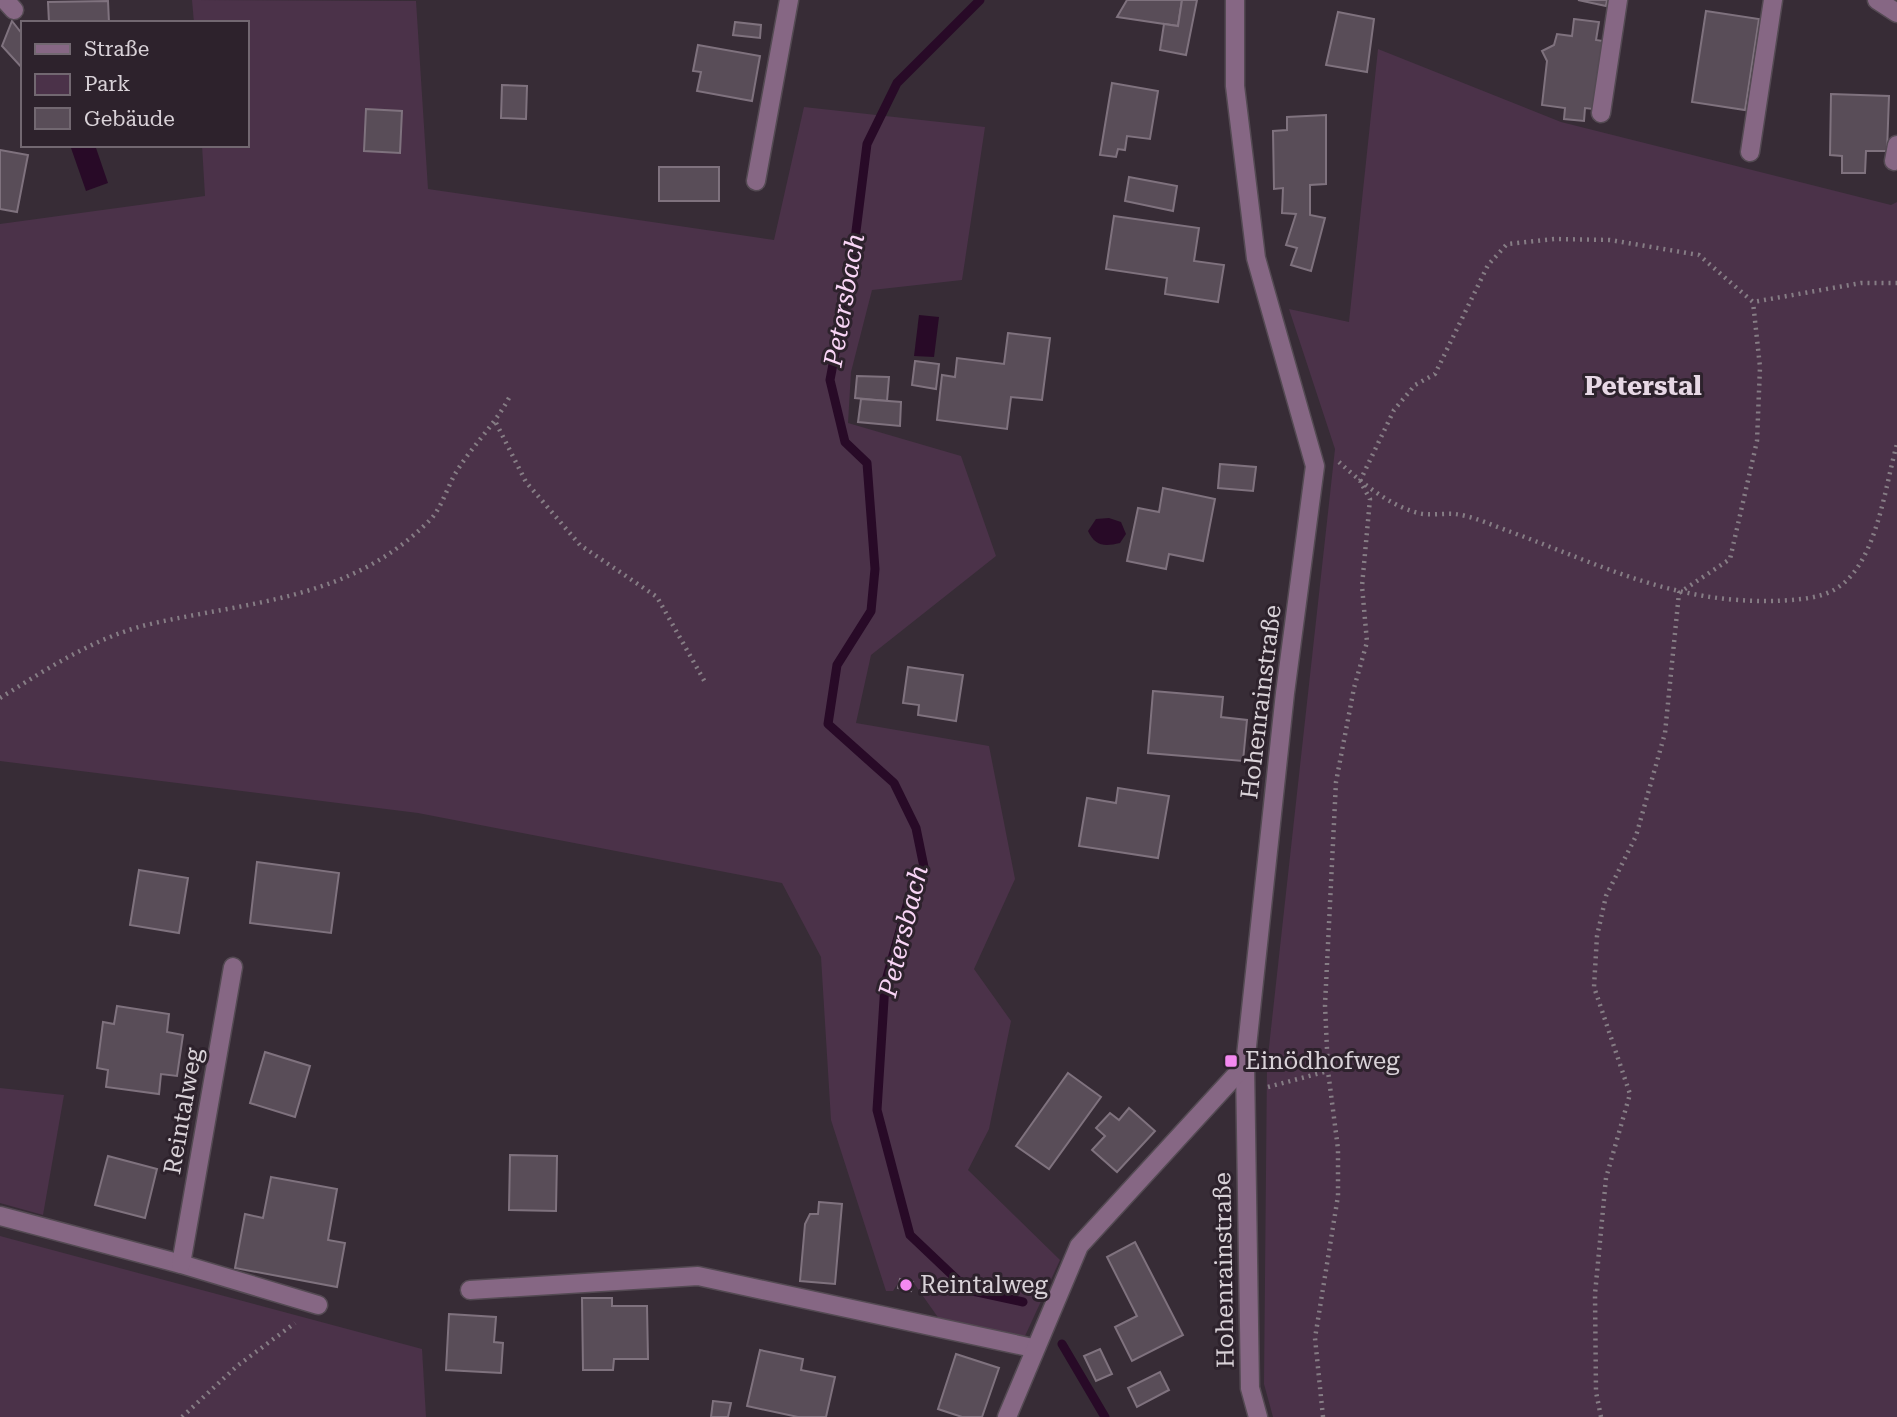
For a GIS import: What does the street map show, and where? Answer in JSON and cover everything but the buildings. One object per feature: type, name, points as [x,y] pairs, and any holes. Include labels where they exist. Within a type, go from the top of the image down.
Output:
[{"type":"street","points":[[756,181],[789,0]]},
{"type":"street","name":"Hohenrainstraße","points":[[1235,0],[1236,86],[1256,258],[1315,466],[1285,693],[1245,1065],[1250,1388],[1258,1417]]},
{"type":"street","points":[[1601,113],[1618,0]]},
{"type":"street","points":[[1750,152],[1773,0]]},
{"type":"street","points":[[1877,0],[1897,13]]},
{"type":"street","name":"Reintalweg","points":[[181,1264],[233,967]]},
{"type":"street","points":[[1007,1417],[1033,1348],[1079,1246],[1245,1065]]},
{"type":"street","points":[[0,1216],[181,1264],[318,1305]]},
{"type":"street","points":[[470,1290],[698,1276],[1033,1348]]},
{"type":"path","points":[[1360,481],[1394,410],[1415,385],[1435,374],[1488,265],[1507,244],[1554,239],[1609,240],[1699,255],[1753,302],[1760,367],[1757,441],[1730,558],[1679,593],[1665,733],[1636,836],[1606,896],[1597,936],[1594,987],[1630,1094],[1606,1178],[1596,1281],[1596,1392],[1601,1417]]},
{"type":"path","points":[[1753,302],[1861,283],[1897,283]]},
{"type":"path","points":[[0,698],[74,651],[146,626],[270,602],[347,579],[406,541],[432,519],[456,472],[496,422],[510,396]]},
{"type":"path","points":[[496,422],[526,482],[580,545],[657,597],[705,682]]},
{"type":"path","points":[[1360,481],[1419,513],[1458,514],[1600,565],[1637,582],[1679,593],[1746,601],[1798,600],[1837,588],[1858,565],[1875,537],[1897,444]]},
{"type":"path","points":[[1323,1417],[1315,1338],[1338,1196],[1338,1149],[1328,1071],[1325,1005],[1336,782],[1354,688],[1367,642],[1362,586],[1370,499],[1360,481]]},
{"type":"path","points":[[1245,1091],[1293,1083],[1328,1071]]},
{"type":"path","points":[[182,1417],[237,1366],[318,1305]]},
{"type":"green space","points":[[192,0],[416,1],[428,189],[774,240],[804,107],[985,127],[962,280],[872,290],[851,372],[848,423],[961,456],[996,556],[871,655],[856,723],[989,746],[1015,879],[974,969],[1011,1021],[989,1129],[968,1170],[1060,1260],[1025,1336],[942,1323],[913,1282],[900,1280],[893,1291],[886,1291],[831,1120],[821,957],[782,883],[418,813],[0,761],[0,224],[205,196],[202,147],[248,147],[248,21],[194,21]]},
{"type":"green space","points":[[1378,49],[1561,122],[1891,205],[1897,202],[1897,1417],[1273,1417],[1264,1384],[1267,1065],[1335,449],[1289,309],[1349,322]]},
{"type":"green space","points":[[0,1088],[64,1095],[43,1215],[0,1203]]},
{"type":"green space","points":[[0,1236],[422,1349],[426,1417],[0,1417]]},
{"type":"shaded area","points":[[96,147],[108,183],[86,191],[71,148]]},
{"type":"shaded area","points":[[919,315],[939,317],[934,357],[914,356]]},
{"type":"shaded area","points":[[1109,518],[1121,522],[1126,534],[1120,543],[1101,544],[1094,540],[1088,531],[1096,519]]},
{"type":"waterway","name":"Petersbach","points":[[980,0],[897,83],[867,144],[852,263],[830,380],[845,442],[867,463],[875,569],[871,611],[837,665],[828,724],[894,783],[916,828],[924,867],[909,898],[885,984],[877,1110],[910,1235],[968,1290],[1023,1302]]},
{"type":"waterway","name":"Petersbach","points":[[1062,1344],[1105,1417]]},
{"type":"place","name":"Einödhofweg","points":[[1231,1061]]},
{"type":"place","name":"Reintalweg","points":[[906,1285]]},
{"type":"district","name":"Peterstal","points":[[1643,386]]}]
